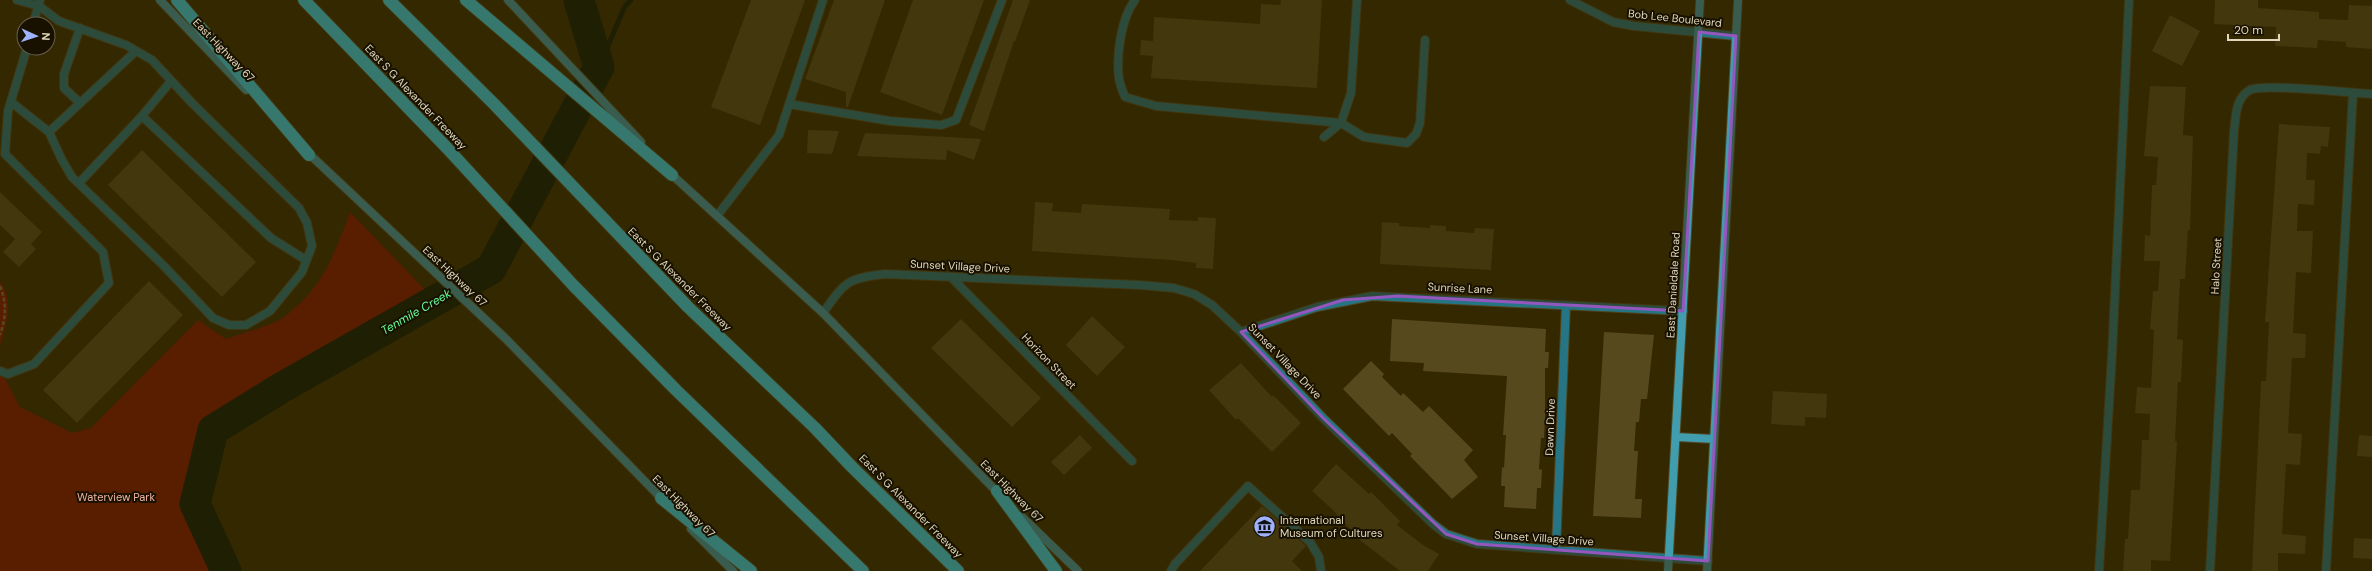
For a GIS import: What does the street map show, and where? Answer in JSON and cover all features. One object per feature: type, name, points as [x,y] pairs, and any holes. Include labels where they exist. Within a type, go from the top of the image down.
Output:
[{"type":"highway","points":[[177,0],[309,155]]},
{"type":"highway","name":"East S G Alexander Freeway","points":[[304,0],[447,148],[573,285],[676,390],[863,571]]},
{"type":"highway","name":"East S G Alexander Freeway","points":[[389,0],[495,105],[688,307],[815,428],[852,467],[958,571]]},
{"type":"highway","points":[[466,0],[484,17],[672,175]]},
{"type":"highway","points":[[997,491],[1056,571]]},
{"type":"highway","points":[[661,498],[751,571]]},
{"type":"main road","name":"East Highway 67","points":[[160,0],[309,155],[505,338],[733,571]]},
{"type":"main road","name":"East Highway 67","points":[[508,0],[672,175],[824,313],[997,491],[1078,571]]},
{"type":"main road","name":"East Danieldale Road","points":[[1668,571],[1700,0]]},
{"type":"main road","points":[[1707,571],[1738,0]]},
{"type":"main road","points":[[1676,436],[1714,439]]},
{"type":"street","points":[[11,102],[49,132],[72,177],[79,182],[164,266],[213,318],[229,325],[246,325],[270,311],[302,272],[312,246],[307,223],[299,208],[171,81],[152,60],[136,51],[59,21],[40,3],[17,0]]},
{"type":"street","points":[[717,216],[779,135],[823,0]]},
{"type":"street","points":[[789,104],[890,121],[941,125],[956,120],[1002,0]]},
{"type":"street","points":[[1135,0],[1127,11],[1121,30],[1119,79],[1125,97],[1156,106],[1341,123],[1364,136],[1407,143],[1416,134],[1420,123],[1425,40]]},
{"type":"street","points":[[1324,137],[1341,123],[1351,93],[1357,0]]},
{"type":"street","name":"Bob Lee Boulevard","points":[[1570,0],[1613,22],[1634,26],[1736,36]]},
{"type":"street","points":[[2099,571],[2112,355],[2129,0]]},
{"type":"street","points":[[36,16],[40,3]]},
{"type":"street","points":[[80,28],[64,74],[64,88],[80,102]]},
{"type":"street","points":[[49,132],[136,51]]},
{"type":"street","points":[[0,371],[8,374],[34,364],[109,283],[103,252],[5,154],[11,102],[25,56]]},
{"type":"street","points":[[79,182],[142,116],[171,81]]},
{"type":"street","name":"Halo Street","points":[[2210,571],[2234,139],[2238,102],[2250,90],[2270,88],[2372,94]]},
{"type":"street","points":[[2326,571],[2353,93]]},
{"type":"street","points":[[142,116],[271,238],[306,260]]},
{"type":"street","name":"Sunset Village Drive","points":[[824,313],[842,286],[854,279],[885,274],[1174,288],[1194,294],[1212,305],[1241,332],[1324,419],[1446,534],[1477,544],[1708,561]]},
{"type":"street","name":"Horizon Street","points":[[951,277],[1132,461]]},
{"type":"street","name":"Sunrise Lane","points":[[1241,332],[1317,307],[1372,296],[1683,311]]},
{"type":"street","name":"Dawn Drive","points":[[1556,549],[1566,305]]},
{"type":"street","points":[[1171,571],[1175,564],[1248,486],[1310,542],[1319,557],[1321,571]]},
{"type":"path","points":[[0,286],[6,309],[6,319],[0,335]]},
{"type":"highlighted area","points":[[1699,32],[1736,36],[1708,561],[1477,544],[1446,534],[1324,419],[1241,332],[1343,300],[1398,296],[1683,311]]},
{"type":"green space","name":"Waterview Park","points":[[350,212],[432,297],[209,428],[189,504],[218,571],[0,571],[0,370],[20,407],[72,433],[91,428],[198,320],[226,339],[273,323],[284,317],[309,294],[326,270]]},
{"type":"green space","points":[[0,282],[5,289],[8,313],[0,346]]},
{"type":"building","points":[[751,0],[805,0],[760,125],[711,107]]},
{"type":"building","points":[[834,0],[885,0],[848,107],[846,107],[846,92],[805,79]]},
{"type":"building","points":[[913,0],[984,0],[942,115],[880,92]]},
{"type":"building","points":[[1013,0],[1030,0],[1015,42],[1014,41],[984,131],[969,125]]},
{"type":"building","points":[[1281,0],[1322,0],[1317,88],[1151,78],[1153,56],[1140,55],[1141,40],[1153,41],[1154,17],[1260,24],[1261,4],[1280,5]]},
{"type":"building","points":[[2215,0],[2258,0],[2258,8],[2319,12],[2319,19],[2348,20],[2349,5],[2372,6],[2372,49],[2346,47],[2346,42],[2318,40],[2317,48],[2275,46],[2276,27],[2214,24]]},
{"type":"building","points":[[2170,15],[2200,31],[2182,66],[2152,51]]},
{"type":"building","points":[[2150,86],[2186,87],[2183,135],[2193,136],[2190,230],[2188,230],[2185,279],[2180,279],[2177,339],[2183,340],[2181,382],[2178,382],[2175,441],[2177,442],[2170,561],[2151,560],[2151,571],[2123,571],[2125,539],[2128,539],[2131,490],[2140,490],[2142,440],[2149,440],[2150,414],[2135,413],[2137,387],[2151,388],[2154,330],[2150,329],[2153,291],[2158,291],[2160,261],[2144,261],[2145,235],[2150,236],[2152,185],[2156,185],[2158,157],[2144,156]]},
{"type":"building","points":[[2279,124],[2330,127],[2328,147],[2321,146],[2320,154],[2307,153],[2306,180],[2315,180],[2314,205],[2298,204],[2297,231],[2313,231],[2311,273],[2296,272],[2293,333],[2306,334],[2305,358],[2292,358],[2288,433],[2302,434],[2300,465],[2286,464],[2282,534],[2306,536],[2305,554],[2278,553],[2278,571],[2252,571],[2261,381],[2266,381],[2269,322],[2265,322]]},
{"type":"building","points":[[808,130],[839,131],[832,154],[807,153]]},
{"type":"building","points":[[865,133],[981,139],[974,160],[947,150],[946,160],[857,156]]},
{"type":"building","points":[[142,150],[256,262],[222,297],[108,185]]},
{"type":"building","points":[[0,192],[42,232],[31,244],[36,249],[19,267],[3,252],[15,239],[0,225]]},
{"type":"building","points":[[1035,202],[1053,203],[1052,211],[1081,213],[1082,204],[1170,209],[1169,220],[1198,221],[1198,217],[1216,218],[1213,269],[1196,268],[1196,263],[1171,260],[1032,251]]},
{"type":"building","points":[[1382,222],[1399,223],[1399,226],[1430,228],[1430,225],[1446,226],[1446,231],[1474,233],[1475,228],[1494,229],[1491,270],[1380,264]]},
{"type":"building","points":[[149,281],[183,315],[77,423],[43,390]]},
{"type":"building","points":[[1092,316],[1125,347],[1097,376],[1066,345]]},
{"type":"building","points":[[961,319],[1041,398],[1012,427],[931,348]]},
{"type":"building","points":[[1392,319],[1546,329],[1545,352],[1549,352],[1548,368],[1545,368],[1544,438],[1541,438],[1539,469],[1542,470],[1541,488],[1537,488],[1536,509],[1504,507],[1505,486],[1501,486],[1502,467],[1504,468],[1506,435],[1503,435],[1507,376],[1423,371],[1424,363],[1390,361]]},
{"type":"building","points":[[1604,332],[1654,335],[1647,399],[1641,399],[1639,422],[1636,422],[1634,451],[1638,451],[1635,499],[1642,499],[1641,518],[1593,516]]},
{"type":"building","points":[[1371,361],[1384,374],[1382,377],[1401,396],[1403,393],[1423,412],[1429,406],[1473,450],[1464,460],[1478,477],[1452,499],[1410,456],[1412,454],[1392,433],[1389,436],[1343,389]]},
{"type":"building","points":[[1241,363],[1272,397],[1273,395],[1301,423],[1272,452],[1238,418],[1236,420],[1209,390]]},
{"type":"building","points":[[1773,391],[1827,394],[1826,418],[1805,417],[1805,426],[1771,424]]},
{"type":"building","points":[[1080,435],[1092,448],[1064,475],[1051,462]]},
{"type":"building","points":[[2359,435],[2372,436],[2372,457],[2357,456]]},
{"type":"building","points":[[1336,464],[1369,494],[1371,492],[1400,521],[1397,525],[1423,545],[1439,554],[1428,571],[1400,571],[1361,541],[1333,510],[1312,491]]},
{"type":"building","name":"International Museum of Cultures","points":[[1262,506],[1306,546],[1292,561],[1302,571],[1200,571]]},
{"type":"building","points":[[2354,538],[2372,539],[2372,559],[2353,558]]},
{"type":"waterway","name":"Tenmile Creek","points":[[226,571],[195,504],[213,430],[281,388],[491,269],[599,67],[579,0]]},
{"type":"waterway","points":[[599,67],[625,6],[631,0]]},
{"type":"place","name":"International Museum of Cultures","points":[[1264,526]]}]
